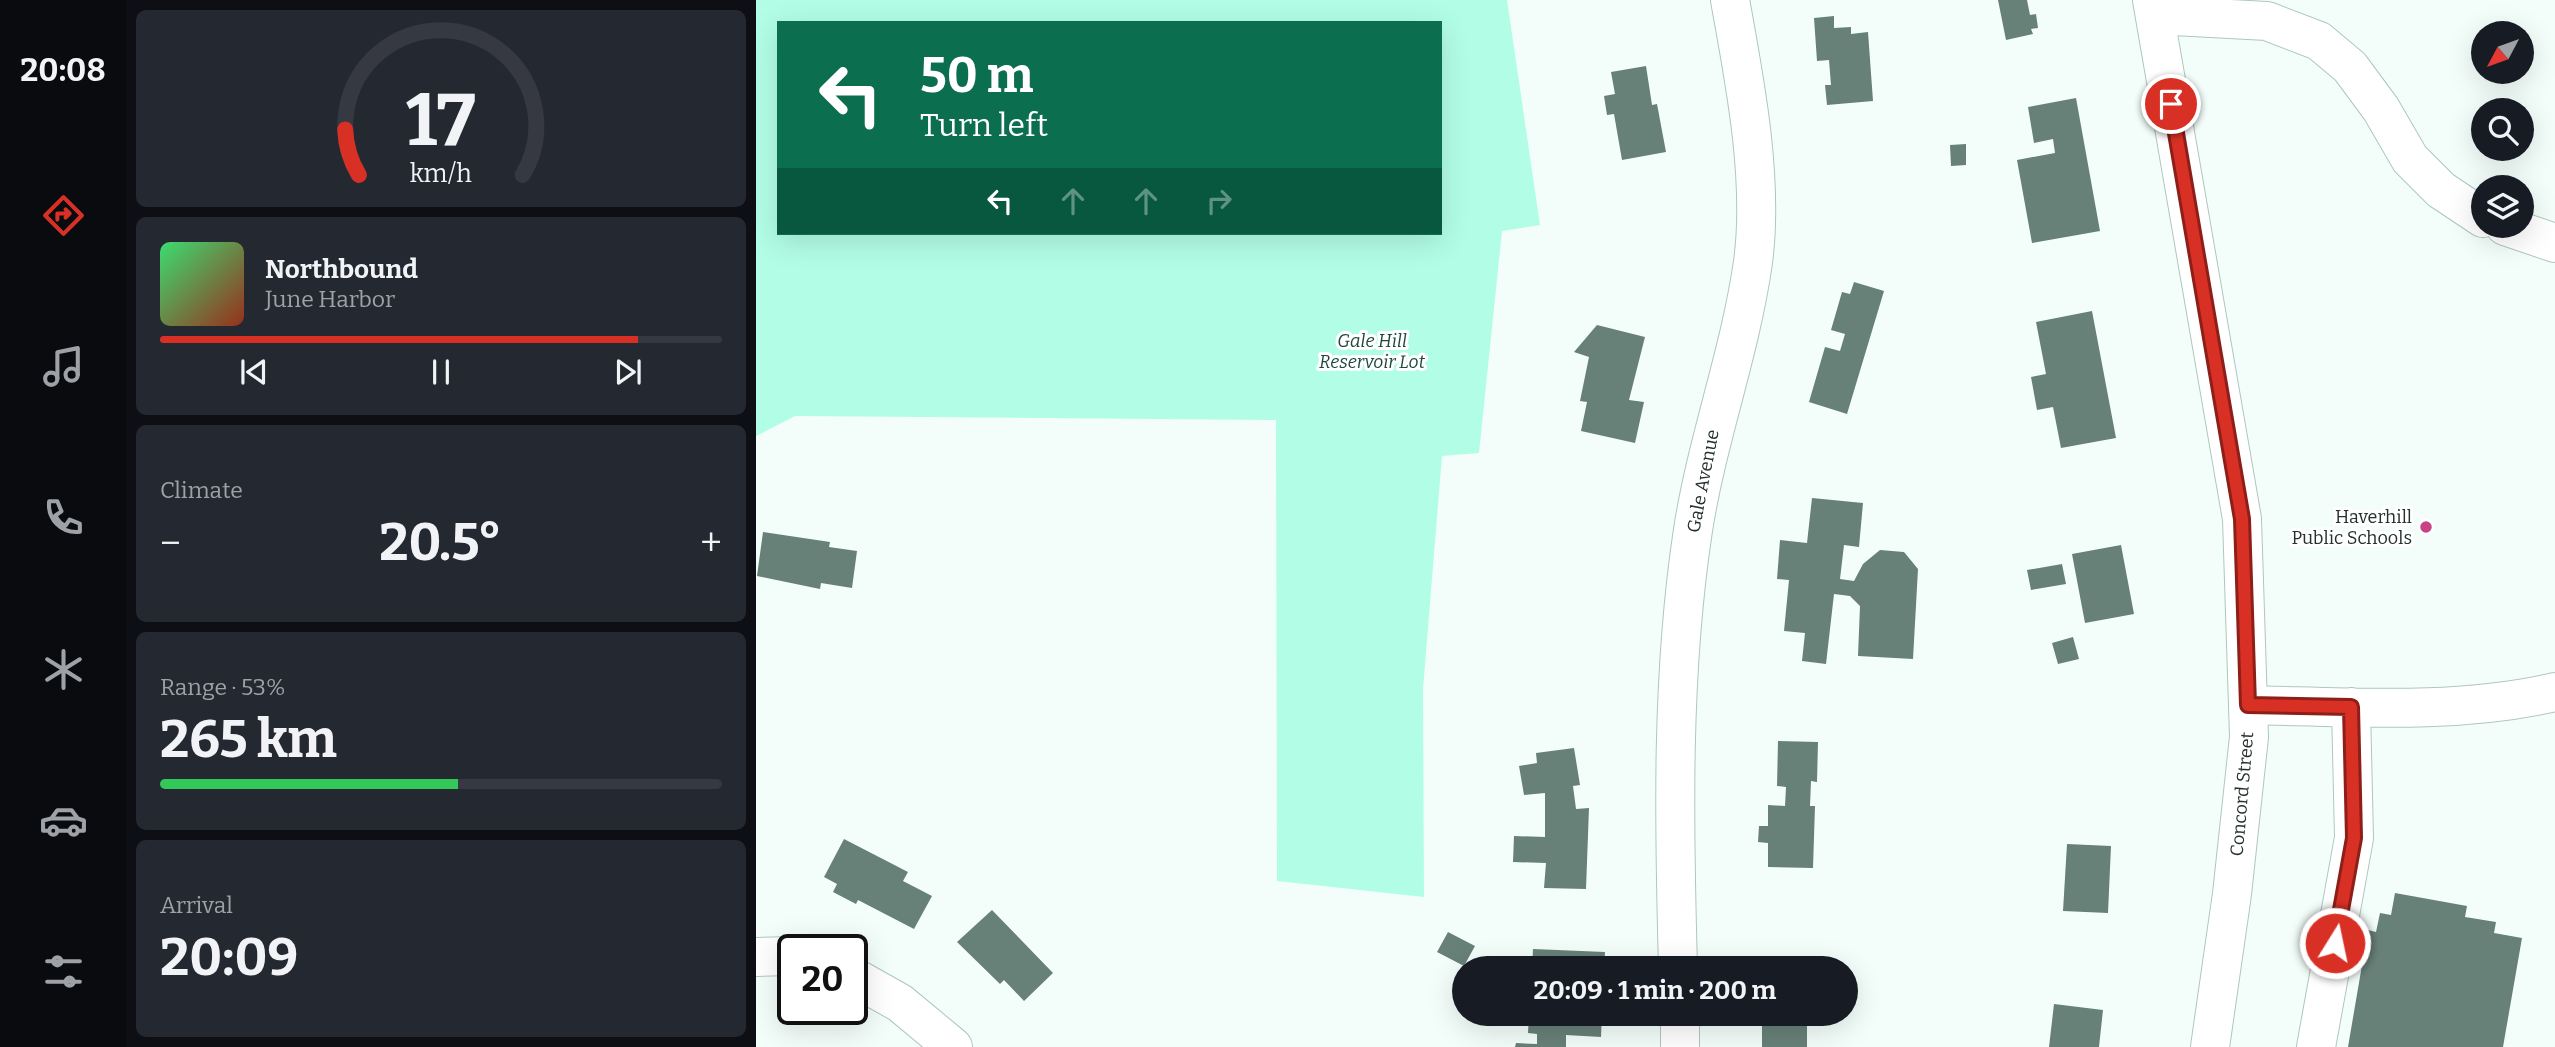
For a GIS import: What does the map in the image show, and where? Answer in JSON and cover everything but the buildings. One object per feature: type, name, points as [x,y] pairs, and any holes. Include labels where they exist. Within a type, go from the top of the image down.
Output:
[{"type":"street","name":"Gale Avenue","points":[[1678,956],[1677,726],[1685,599],[1693,530],[1706,457],[1743,313],[1753,263],[1756,229],[1746,89],[1730,0]]},
{"type":"street","points":[[2154,7],[2267,21],[2319,41],[2350,67],[2381,109],[2410,159],[2441,190],[2471,210]]},
{"type":"street","name":"Concord Street","points":[[2154,7],[2242,519],[2249,737],[2232,894],[2210,1047]]},
{"type":"street","points":[[2534,236],[2555,243]]},
{"type":"street","points":[[2248,705],[2420,708],[2517,701],[2555,692]]},
{"type":"street","points":[[2316,1047],[2354,838],[2351,707]]},
{"type":"street","points":[[756,957],[777,956]]},
{"type":"street","points":[[868,985],[900,1003],[953,1047]]},
{"type":"street","points":[[1680,1026],[1680,1047]]},
{"type":"green space","name":"Gale Hill Reservoir Lot","points":[[756,0],[1507,0],[1540,225],[1502,231],[1479,453],[1442,456],[1423,689],[1424,897],[1277,881],[1276,420],[795,416],[756,436]]},
{"type":"place","name":"Haverhill Public Schools","points":[[2426,527]]},
{"type":"route","points":[[2171,104],[2242,519],[2248,705],[2351,707],[2354,838],[2335,943]]}]
